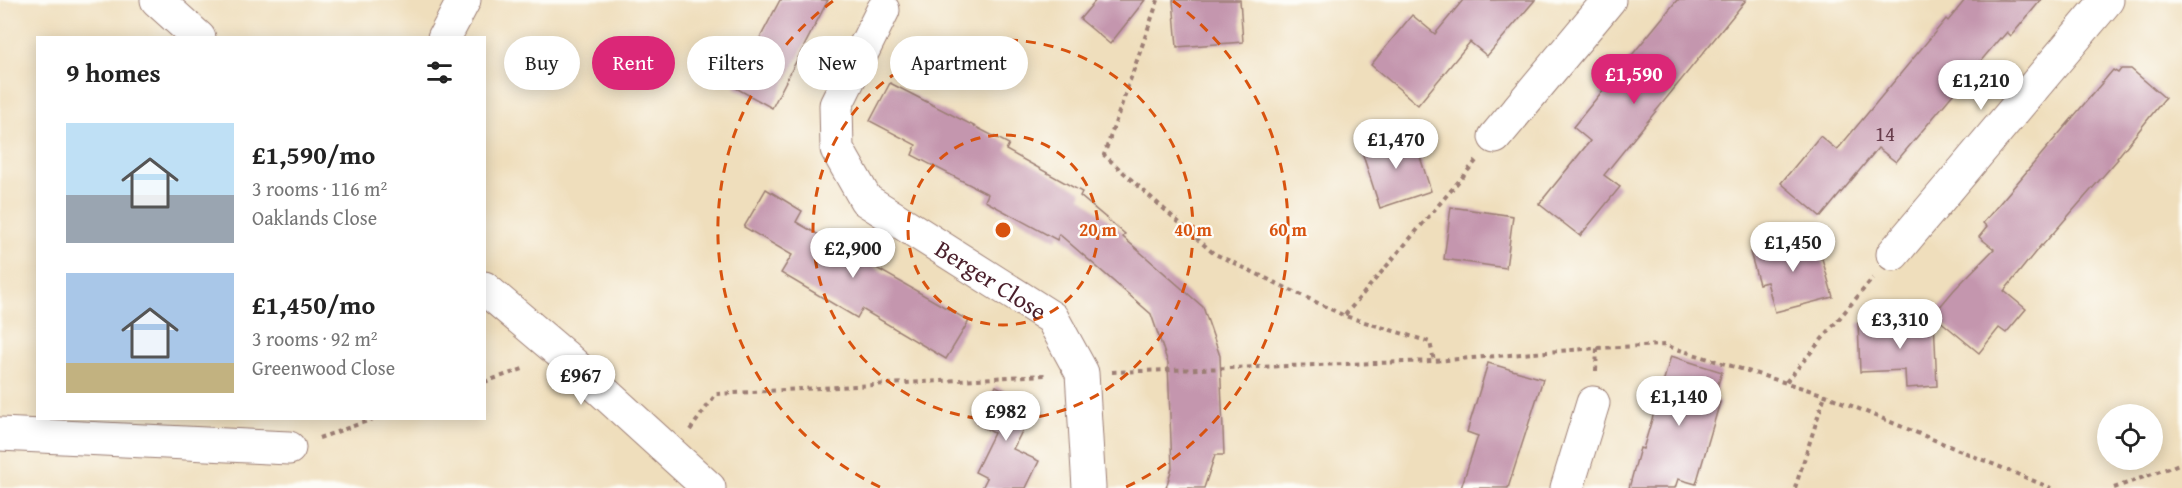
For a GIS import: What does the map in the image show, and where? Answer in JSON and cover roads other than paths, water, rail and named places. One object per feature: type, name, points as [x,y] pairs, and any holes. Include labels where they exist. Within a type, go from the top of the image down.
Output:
[{"type":"street","points":[[157,0],[197,36]]},
{"type":"street","points":[[445,36],[464,0]]},
{"type":"street","points":[[1495,137],[1609,0]]},
{"type":"street","points":[[1893,254],[2107,0]]},
{"type":"street","name":"Berger Close","points":[[883,10],[836,105],[837,149],[866,200],[1052,318],[1082,373],[1089,488]]},
{"type":"street","points":[[486,290],[563,355],[709,488]]},
{"type":"street","points":[[1568,488],[1593,403]]},
{"type":"street","points":[[0,434],[290,448]]}]
